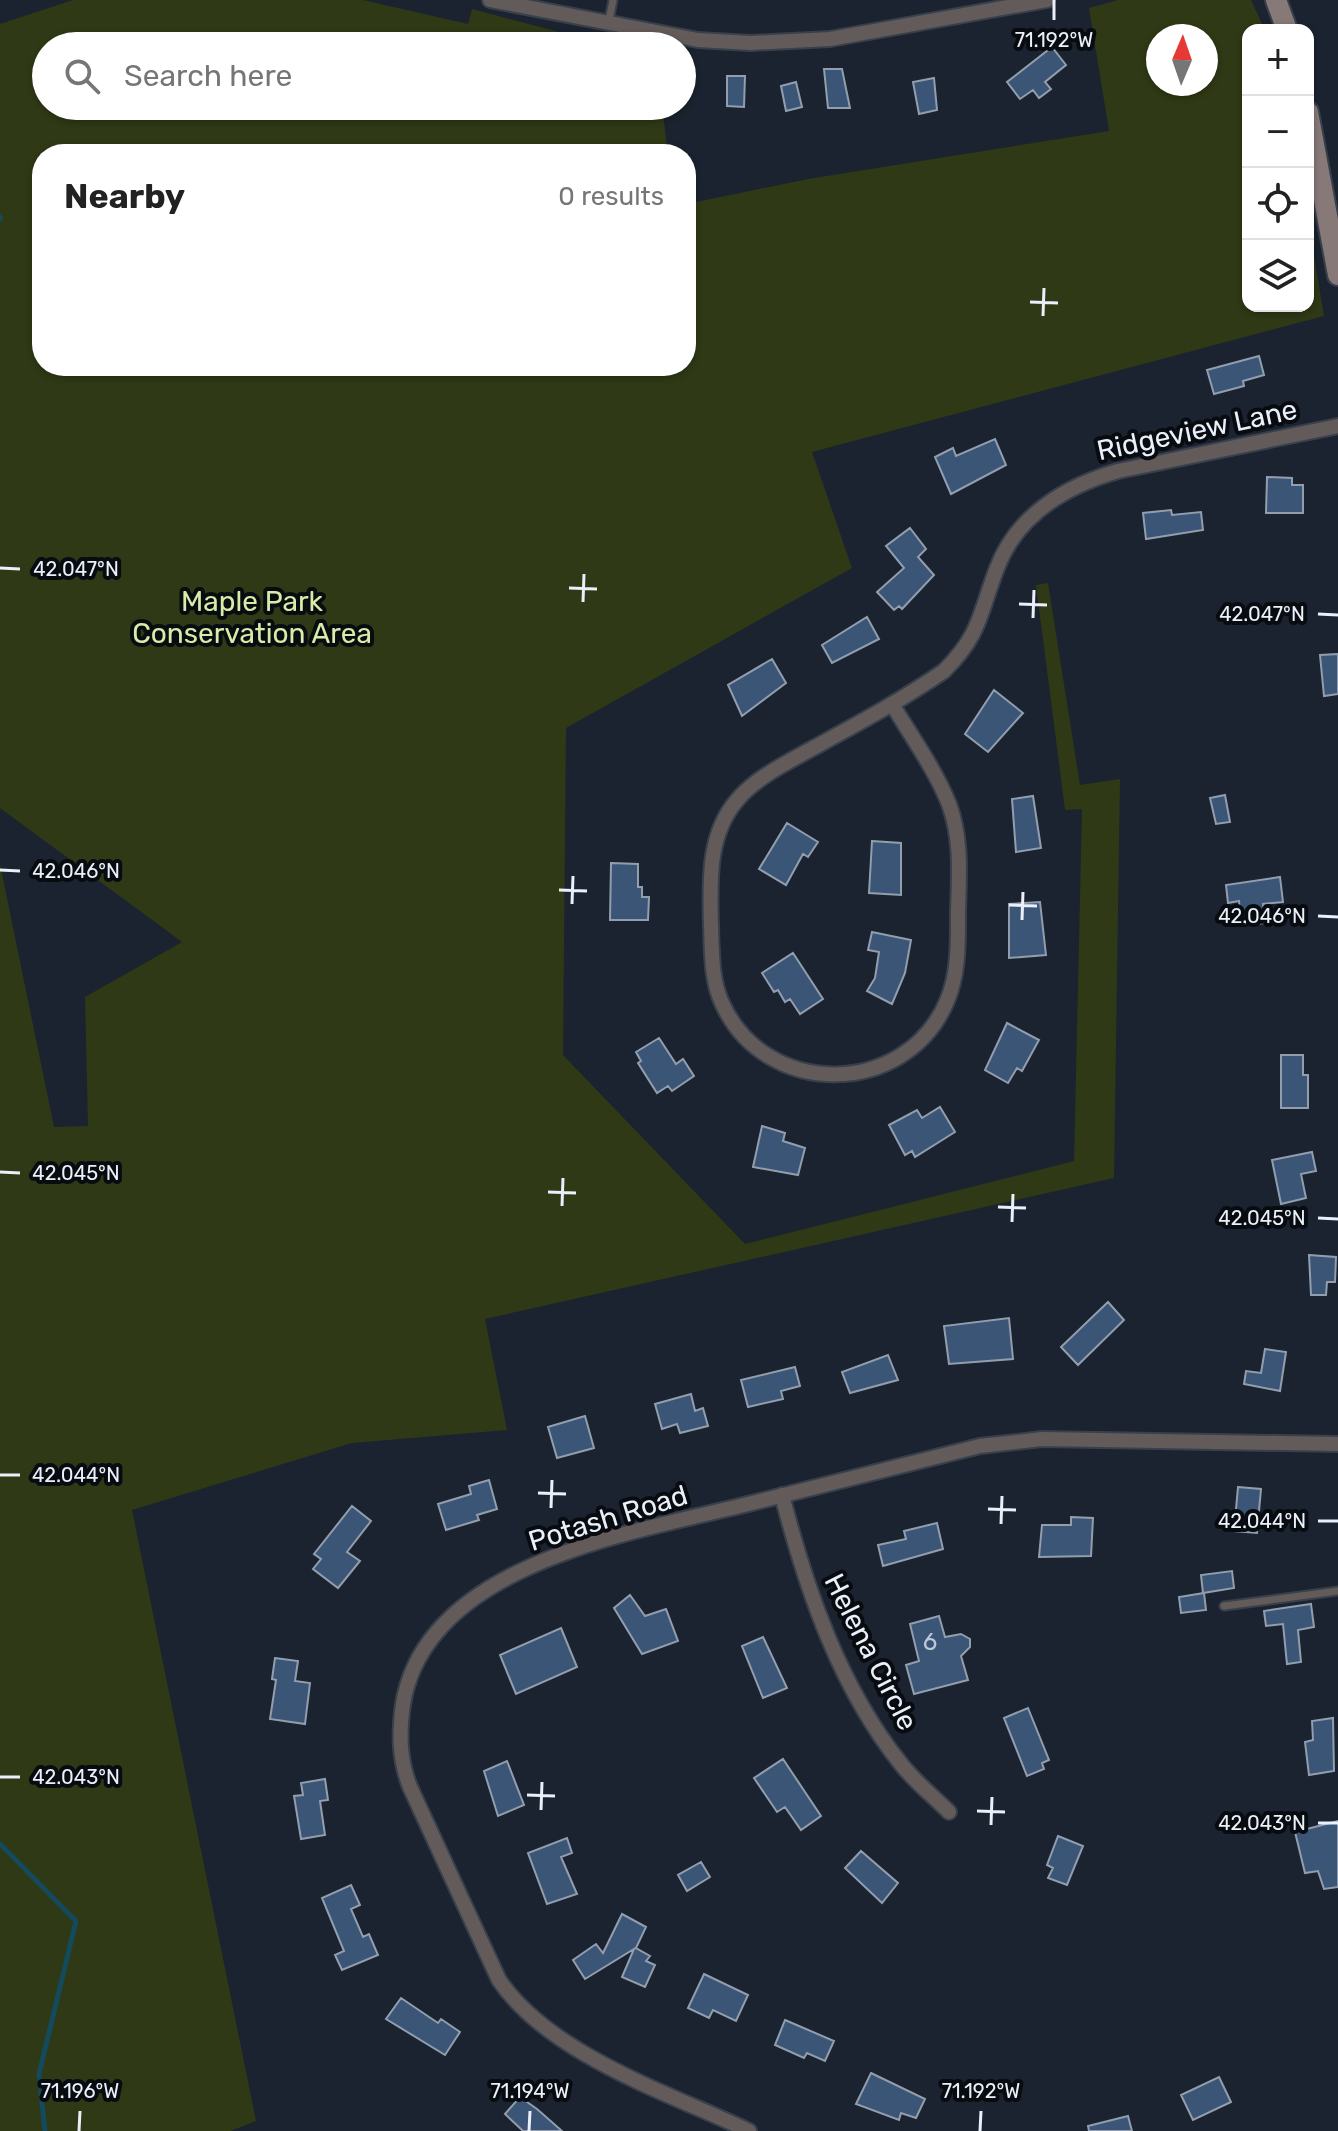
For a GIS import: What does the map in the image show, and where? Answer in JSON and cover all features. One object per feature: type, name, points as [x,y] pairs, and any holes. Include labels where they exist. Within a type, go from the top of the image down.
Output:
[{"type":"street","points":[[490,0],[661,32]]},
{"type":"street","points":[[696,40],[786,42],[932,23],[1047,0]]},
{"type":"street","points":[[1276,0],[1285,24]]},
{"type":"street","points":[[1314,145],[1338,275]]},
{"type":"street","name":"Ridgeview Lane","points":[[892,704],[941,788],[957,833],[956,971],[941,1014],[923,1038],[900,1057],[859,1074],[813,1074],[785,1065],[759,1050],[738,1029],[722,1003],[712,959],[713,855],[723,821],[755,783],[944,671],[967,648],[978,629],[997,567],[1008,545],[1045,504],[1092,479],[1118,471],[1338,426]]},
{"type":"street","name":"Potash Road","points":[[749,2131],[583,2053],[550,2032],[509,1995],[489,1961],[410,1787],[401,1758],[400,1729],[406,1688],[421,1650],[452,1615],[485,1592],[582,1547],[1001,1442],[1062,1439],[1338,1444]]},
{"type":"street","name":"Helena Circle","points":[[782,1495],[804,1577],[847,1674],[875,1727],[901,1765],[949,1812]]},
{"type":"lane","points":[[609,21],[613,0]]},
{"type":"lane","points":[[1224,1606],[1338,1591]]},
{"type":"green space","name":"Maple Park Conservation Area","points":[[73,0],[363,0],[468,24],[472,9],[559,32],[32,32],[32,120],[664,120],[667,144],[32,144],[32,376],[696,376],[696,202],[808,179],[1109,131],[1089,8],[1118,0],[1251,0],[1262,24],[1242,24],[1242,312],[1314,312],[1314,255],[1324,316],[812,452],[852,568],[566,728],[563,1055],[745,1244],[1074,1161],[1082,809],[1065,810],[1036,585],[1048,583],[1080,785],[1120,779],[1114,1178],[485,1319],[507,1430],[352,1443],[132,1510],[256,2121],[231,2131],[0,2131],[0,864],[54,1127],[88,1126],[85,997],[182,942],[0,808],[0,24]]},
{"type":"building","points":[[1052,47],[1066,65],[1045,82],[1051,89],[1039,98],[1033,90],[1020,99],[1007,82]]},
{"type":"building","points":[[824,69],[842,69],[850,108],[828,108]]},
{"type":"building","points":[[727,76],[745,76],[744,107],[727,106]]},
{"type":"building","points":[[934,78],[937,110],[919,114],[913,82]]},
{"type":"building","points":[[796,82],[802,107],[786,111],[781,86]]},
{"type":"building","points":[[1259,356],[1264,375],[1243,381],[1244,386],[1214,394],[1207,370]]},
{"type":"building","points":[[995,439],[1006,465],[951,494],[935,457],[953,448],[956,456]]},
{"type":"building","points":[[1267,477],[1292,478],[1292,485],[1303,485],[1303,513],[1266,513]]},
{"type":"building","points":[[1171,510],[1172,515],[1201,512],[1203,530],[1146,539],[1143,513]]},
{"type":"building","points":[[910,528],[926,549],[918,557],[934,575],[902,609],[899,606],[894,610],[877,592],[904,568],[886,546]]},
{"type":"building","points":[[867,617],[879,639],[832,663],[822,645]]},
{"type":"building","points":[[1338,654],[1338,694],[1324,696],[1320,655]]},
{"type":"building","points":[[772,659],[786,683],[742,716],[728,685]]},
{"type":"building","points":[[994,690],[1023,713],[988,752],[965,734]]},
{"type":"building","points":[[1225,795],[1230,822],[1216,824],[1210,798]]},
{"type":"building","points":[[1033,796],[1041,848],[1016,852],[1012,799]]},
{"type":"building","points":[[787,823],[818,842],[808,857],[803,854],[786,885],[759,869]]},
{"type":"building","points":[[872,841],[901,843],[901,895],[869,893]]},
{"type":"building","points":[[611,863],[638,864],[638,887],[642,887],[642,897],[649,897],[648,920],[610,920]]},
{"type":"building","points":[[1280,877],[1283,902],[1263,904],[1265,923],[1241,925],[1239,901],[1228,903],[1226,885]]},
{"type":"building","points":[[1040,902],[1046,955],[1009,958],[1009,904]]},
{"type":"building","points":[[872,932],[911,940],[905,973],[892,1004],[867,991],[875,978],[879,952],[868,950]]},
{"type":"building","points":[[793,953],[823,999],[800,1014],[790,999],[785,1002],[778,990],[774,992],[762,973]]},
{"type":"building","points":[[1007,1023],[1039,1040],[1022,1071],[1017,1068],[1008,1083],[985,1070]]},
{"type":"building","points":[[659,1038],[676,1064],[683,1059],[694,1076],[672,1091],[668,1086],[657,1093],[638,1063],[641,1061],[636,1052]]},
{"type":"building","points":[[1281,1055],[1303,1055],[1303,1075],[1308,1075],[1308,1108],[1281,1108]]},
{"type":"building","points":[[940,1107],[955,1132],[915,1157],[912,1151],[905,1155],[889,1125],[917,1110],[922,1118]]},
{"type":"building","points":[[762,1126],[785,1133],[783,1141],[805,1148],[798,1175],[753,1167]]},
{"type":"building","points":[[1312,1152],[1316,1171],[1301,1174],[1306,1198],[1281,1204],[1272,1160]]},
{"type":"building","points":[[1309,1255],[1336,1257],[1335,1282],[1327,1282],[1326,1295],[1311,1295]]},
{"type":"building","points":[[1108,1302],[1124,1320],[1078,1365],[1061,1347]]},
{"type":"building","points":[[1009,1318],[1013,1359],[949,1364],[944,1326]]},
{"type":"building","points":[[1265,1349],[1286,1352],[1280,1391],[1244,1384],[1246,1371],[1261,1373]]},
{"type":"building","points":[[888,1355],[898,1380],[850,1393],[842,1372]]},
{"type":"building","points":[[795,1367],[800,1386],[781,1391],[783,1399],[748,1407],[741,1380]]},
{"type":"building","points":[[691,1394],[695,1411],[703,1408],[708,1426],[680,1433],[677,1424],[662,1429],[655,1404]]},
{"type":"building","points":[[585,1416],[594,1448],[557,1458],[548,1427]]},
{"type":"building","points":[[489,1480],[497,1509],[477,1515],[479,1520],[446,1530],[438,1504],[471,1494],[469,1486]]},
{"type":"building","points":[[1238,1487],[1261,1489],[1257,1533],[1234,1531]]},
{"type":"building","points":[[352,1506],[371,1521],[347,1552],[360,1561],[338,1588],[313,1569],[321,1559],[314,1554]]},
{"type":"building","points":[[1071,1517],[1093,1518],[1091,1556],[1039,1557],[1042,1525],[1071,1525]]},
{"type":"building","points":[[937,1523],[943,1549],[883,1566],[878,1545],[906,1539],[904,1531]]},
{"type":"building","points":[[1232,1571],[1234,1588],[1203,1593],[1201,1575]]},
{"type":"building","points":[[1204,1593],[1206,1610],[1181,1613],[1179,1597]]},
{"type":"building","points":[[630,1595],[645,1616],[666,1609],[678,1641],[642,1654],[614,1608]]},
{"type":"building","points":[[1311,1604],[1314,1627],[1298,1630],[1301,1662],[1287,1664],[1283,1624],[1266,1626],[1264,1611]]},
{"type":"building","points":[[939,1616],[945,1637],[961,1634],[970,1639],[970,1647],[961,1656],[968,1680],[914,1694],[906,1665],[919,1661],[910,1624]]},
{"type":"building","points":[[561,1628],[577,1667],[516,1694],[500,1655]]},
{"type":"building","points":[[763,1637],[787,1688],[763,1698],[742,1646]]},
{"type":"building","points":[[275,1658],[298,1661],[295,1681],[310,1683],[305,1724],[270,1719],[276,1680],[272,1679]]},
{"type":"building","points":[[1028,1708],[1049,1760],[1042,1763],[1044,1769],[1027,1776],[1004,1718]]},
{"type":"building","points":[[1333,1718],[1334,1771],[1309,1775],[1305,1742],[1313,1740],[1312,1721]]},
{"type":"building","points":[[783,1759],[821,1816],[801,1830],[785,1807],[777,1812],[754,1778]]},
{"type":"building","points":[[507,1761],[524,1805],[498,1816],[484,1771]]},
{"type":"building","points":[[325,1779],[328,1800],[320,1801],[325,1835],[301,1839],[294,1796],[303,1795],[301,1783]]},
{"type":"building","points":[[1338,1821],[1338,1887],[1324,1889],[1318,1871],[1305,1873],[1295,1832]]},
{"type":"building","points":[[1058,1836],[1083,1846],[1067,1885],[1048,1878],[1053,1868],[1047,1865]]},
{"type":"building","points":[[567,1838],[572,1853],[561,1857],[577,1894],[547,1904],[528,1853]]},
{"type":"building","points":[[861,1851],[898,1883],[882,1903],[845,1868]]},
{"type":"building","points":[[701,1862],[710,1877],[687,1891],[678,1875]]},
{"type":"building","points":[[351,1885],[360,1905],[351,1909],[363,1937],[369,1934],[378,1955],[342,1970],[335,1955],[344,1951],[322,1898]]},
{"type":"building","points":[[622,1914],[646,1927],[636,1948],[650,1956],[646,1961],[655,1965],[645,1987],[622,1977],[634,1949],[585,1979],[573,1960],[596,1944],[603,1953]]},
{"type":"building","points":[[704,1974],[748,1995],[736,2021],[713,2010],[709,2018],[688,2008]]},
{"type":"building","points":[[401,1998],[438,2023],[441,2019],[460,2032],[445,2055],[386,2019]]},
{"type":"building","points":[[785,2020],[834,2041],[825,2061],[807,2053],[804,2058],[775,2045]]},
{"type":"building","points":[[871,2073],[925,2099],[916,2118],[901,2113],[899,2120],[856,2104]]},
{"type":"building","points":[[1219,2077],[1231,2102],[1193,2120],[1181,2095]]},
{"type":"building","points":[[520,2097],[562,2131],[523,2131],[505,2114]]},
{"type":"building","points":[[1128,2116],[1132,2131],[1089,2131],[1088,2126]]},
{"type":"waterway","points":[[0,1844],[76,1921],[39,2074],[45,2131]]}]
